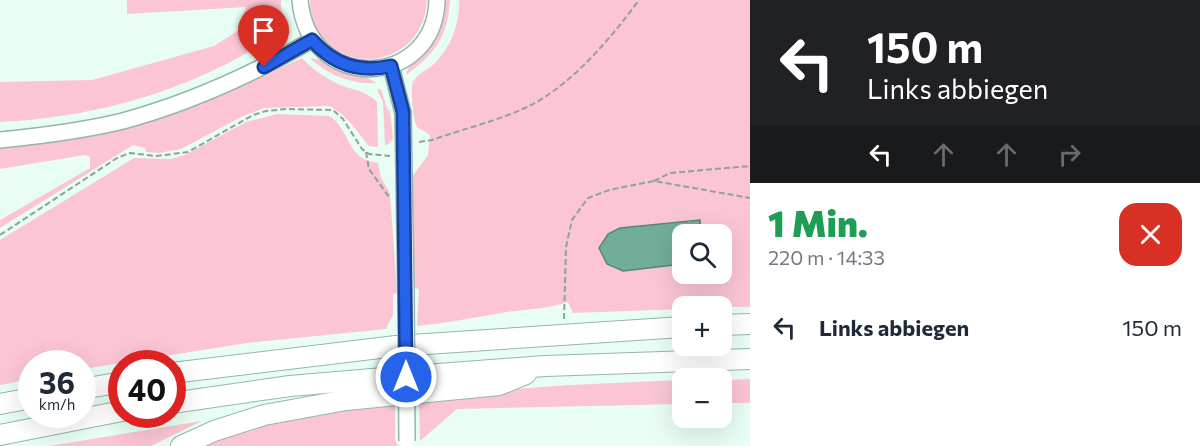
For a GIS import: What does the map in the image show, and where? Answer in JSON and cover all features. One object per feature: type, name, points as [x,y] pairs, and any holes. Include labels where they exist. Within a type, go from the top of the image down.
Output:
[{"type":"highway","points":[[732,325],[750,324]]},
{"type":"highway","points":[[186,371],[396,346],[672,328]]},
{"type":"highway","points":[[186,402],[290,386],[545,366],[750,359]]},
{"type":"highway","points":[[181,446],[214,431],[264,415],[346,400],[498,385],[545,366]]},
{"type":"highway","points":[[0,404],[18,401]]},
{"type":"highway","points":[[0,435],[108,414]]},
{"type":"street","points":[[300,0],[305,27],[312,40],[328,56],[348,66],[369,69],[391,66],[417,50],[433,24],[437,0]]},
{"type":"street","points":[[0,140],[97,127],[152,112],[225,85],[264,67],[312,40]]},
{"type":"street","points":[[391,66],[403,112],[405,151],[407,444]]},
{"type":"path","points":[[0,235],[117,158],[130,153],[156,156],[188,152],[253,115],[266,111],[333,110],[343,119],[362,149],[371,155],[405,151],[528,107],[556,88],[593,57],[617,31],[639,0]]},
{"type":"path","points":[[271,45],[289,32]]},
{"type":"path","points":[[366,152],[369,169],[388,195],[389,206]]},
{"type":"path","points":[[563,334],[566,248],[572,220],[588,198],[609,190],[654,182],[670,173],[750,166]]},
{"type":"path","points":[[654,182],[750,198]]},
{"type":"shaded area","points":[[127,0],[281,0],[282,23],[276,35],[264,44],[217,69],[157,93],[64,116],[0,122],[0,82],[92,80],[214,46],[239,30],[246,7],[127,14]]},
{"type":"shaded area","points":[[310,0],[427,0],[421,26],[407,45],[388,55],[367,59],[346,55],[327,44],[315,25]]},
{"type":"shaded area","points":[[444,0],[450,0],[443,34],[432,52],[406,75],[411,64],[435,38]]},
{"type":"shaded area","points":[[459,0],[750,0],[750,307],[732,307],[732,296],[672,296],[672,309],[573,313],[568,302],[417,326],[419,289],[415,288],[414,284],[412,177],[428,155],[430,135],[416,125],[412,105],[412,85],[417,77],[434,64],[450,43],[458,18]]},
{"type":"shaded area","points":[[302,58],[328,79],[363,93],[377,102],[378,147],[369,146],[347,119],[329,106],[264,108],[241,117],[181,149],[159,153],[146,152],[145,148],[133,145],[0,228],[0,220],[90,168],[90,157],[85,155],[0,169],[0,148],[87,136],[171,115]]},
{"type":"shaded area","points":[[310,58],[345,72],[368,78],[376,83],[358,82],[340,77],[316,64]]},
{"type":"shaded area","points":[[381,89],[388,111],[390,110],[393,139],[387,145],[385,145],[383,102],[377,90]]},
{"type":"shaded area","points":[[277,114],[329,116],[339,125],[358,155],[378,163],[381,178],[390,193],[397,293],[393,294],[393,315],[386,329],[247,343],[186,353],[186,350],[108,350],[108,365],[96,367],[96,350],[18,350],[18,382],[0,385],[0,240],[134,158],[171,159],[185,155],[246,122]]},
{"type":"shaded area","points":[[700,220],[700,224],[672,224],[672,265],[623,271],[607,264],[599,248],[608,234],[620,228]]},
{"type":"shaded area","points":[[750,379],[750,403],[732,403],[732,380]]},
{"type":"shaded area","points":[[672,380],[672,404],[457,409],[420,441],[419,396]]},
{"type":"shaded area","points":[[395,401],[395,439],[398,446],[191,446],[267,421]]},
{"type":"shaded area","points":[[202,421],[151,446],[49,446],[159,428],[186,428],[186,424]]},
{"type":"route","points":[[264,67],[312,40],[334,60],[348,66],[377,69],[391,66],[403,112],[406,377]]}]
